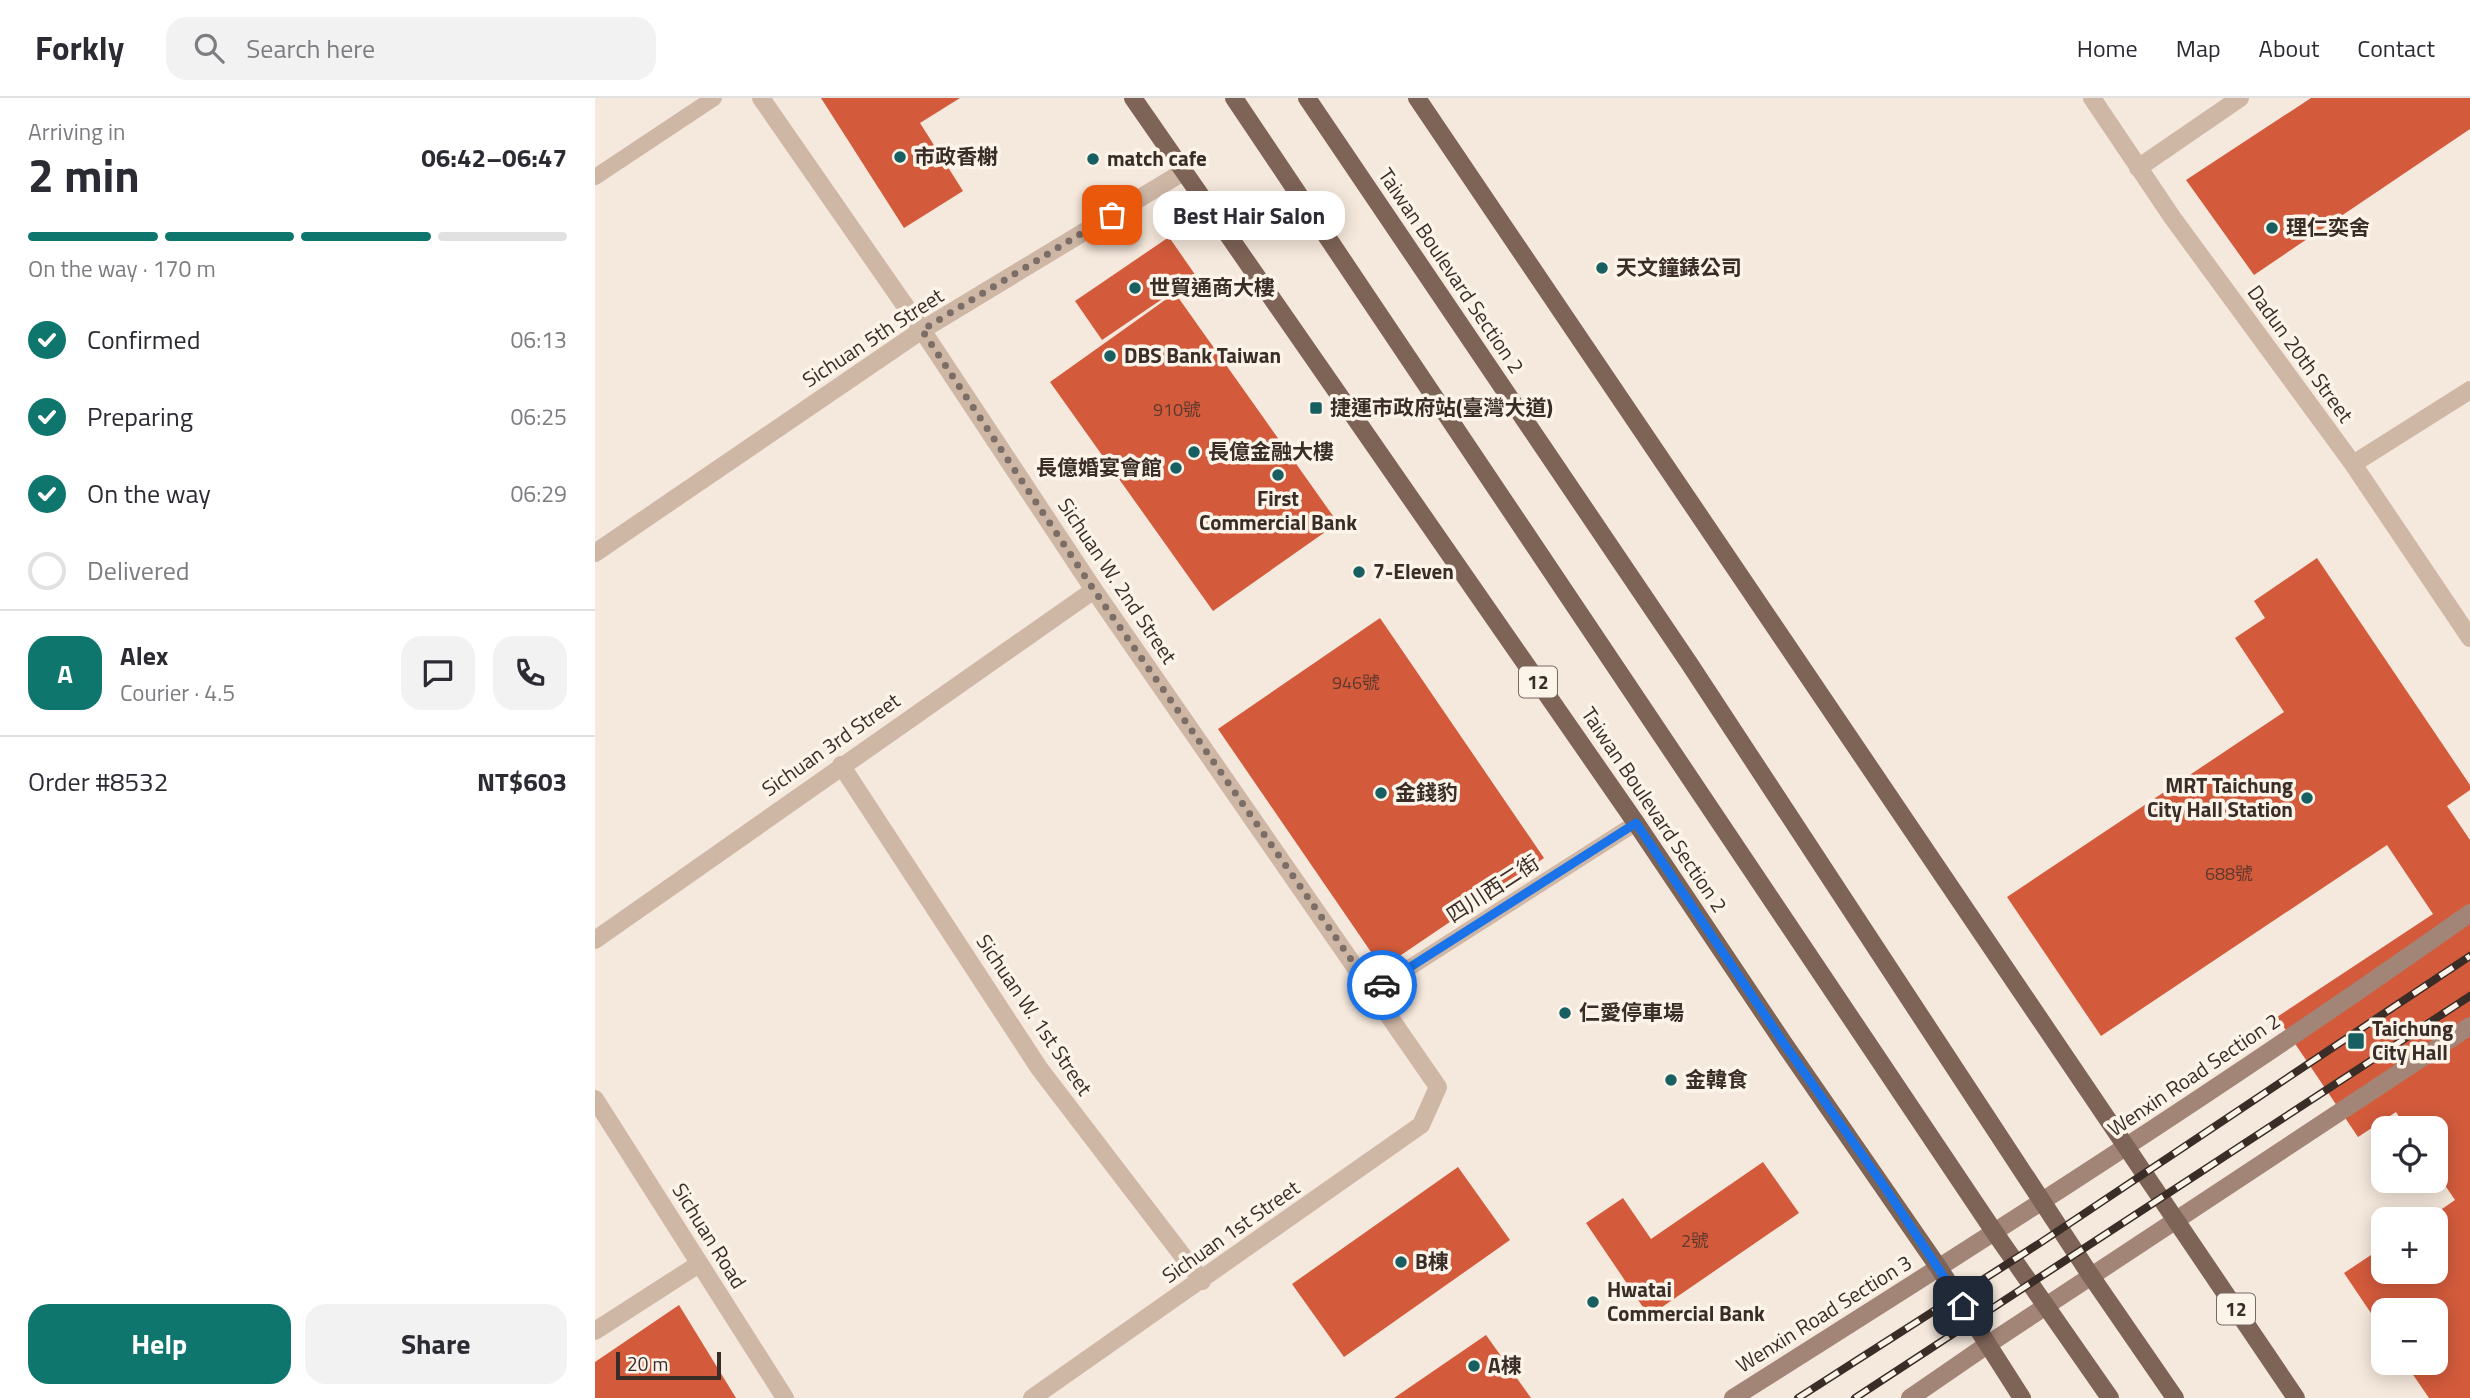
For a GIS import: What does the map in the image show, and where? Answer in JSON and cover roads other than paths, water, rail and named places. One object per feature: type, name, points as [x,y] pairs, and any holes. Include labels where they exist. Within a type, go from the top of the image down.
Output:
[{"type":"main road","name":"Taiwan Boulevard Section 2","points":[[1133,98],[1636,823],[1939,1268],[1987,1345]]},
{"type":"main road","points":[[1234,98],[1995,1233],[2110,1398]]},
{"type":"main road","name":"Taiwan Boulevard Section 2","points":[[1307,98],[1689,663],[2091,1276],[2175,1398]]},
{"type":"main road","name":"12","points":[[1417,98],[2296,1398]]},
{"type":"main road","name":"Wenxin Road Section 2","points":[[1939,1268],[2126,1147],[2470,914]]},
{"type":"main road","points":[[1910,1398],[2470,1026]]},
{"type":"main road","name":"Wenxin Road Section 3","points":[[1733,1398],[1939,1268]]},
{"type":"main road","name":"12","points":[[1987,1345],[2022,1398]]},
{"type":"street","name":"Sichuan W. 2nd Street","points":[[761,98],[922,330],[1094,590],[1438,1087]]},
{"type":"street","name":"Dadun 20th Street","points":[[2092,98],[2138,168],[2353,464],[2470,638]]},
{"type":"street","points":[[2138,168],[2240,98]]},
{"type":"street","name":"Sichuan 5th Street","points":[[595,553],[922,330],[1183,172]]},
{"type":"street","points":[[2353,464],[2470,390]]},
{"type":"street","name":"Sichuan 3rd Street","points":[[595,940],[1094,590]]},
{"type":"street","name":"Sichuan W. 1st Street","points":[[841,765],[1039,1068],[1202,1281]]},
{"type":"street","name":"Sichuan 1st Street","points":[[1032,1398],[1421,1125],[1438,1087]]},
{"type":"street","name":"Sichuan Road","points":[[595,1098],[785,1398]]},
{"type":"street","points":[[595,1331],[699,1264]]},
{"type":"lane","points":[[595,177],[714,98]]},
{"type":"lane","name":"四川西二街","points":[[1373,991],[1636,823]]},
{"type":"railway","points":[[1798,1398],[2040,1243],[2470,956]]},
{"type":"railway","points":[[1855,1398],[2470,996]]},
{"type":"place","name":"市政香榭","points":[[900,157]]},
{"type":"place","name":"match cafe","points":[[1093,159]]},
{"type":"place","name":"Best Hair Salon","points":[[1112,215]]},
{"type":"place","name":"理仁奕舍","points":[[2272,228]]},
{"type":"place","name":"天文鐘錶公司","points":[[1602,268]]},
{"type":"place","name":"世貿通商大樓","points":[[1135,288]]},
{"type":"place","name":"DBS Bank Taiwan","points":[[1110,356]]},
{"type":"place","name":"捷運市政府站(臺灣大道)","points":[[1316,408]]},
{"type":"place","name":"長億金融大樓","points":[[1194,452]]},
{"type":"place","name":"長億婚宴會館","points":[[1176,468]]},
{"type":"place","name":"First Commercial Bank","points":[[1278,475]]},
{"type":"place","name":"7-Eleven","points":[[1359,572]]},
{"type":"place","name":"金錢豹","points":[[1381,793]]},
{"type":"place","name":"MRT Taichung City Hall Station","points":[[2307,798]]},
{"type":"place","name":"仁愛停車場","points":[[1565,1013]]},
{"type":"place","name":"Taichung City Hall","points":[[2356,1041]]},
{"type":"place","name":"金韓食","points":[[1671,1080]]},
{"type":"place","name":"B棟","points":[[1401,1262]]},
{"type":"place","name":"Hwatai Commercial Bank","points":[[1593,1302]]},
{"type":"place","name":"A棟","points":[[1474,1366]]}]
